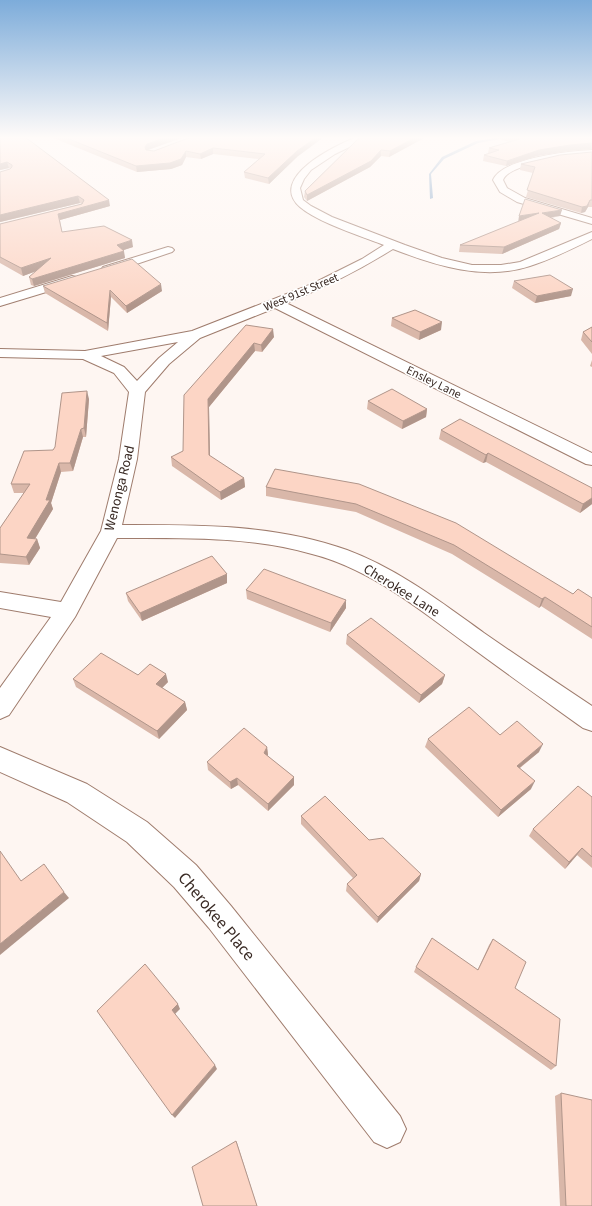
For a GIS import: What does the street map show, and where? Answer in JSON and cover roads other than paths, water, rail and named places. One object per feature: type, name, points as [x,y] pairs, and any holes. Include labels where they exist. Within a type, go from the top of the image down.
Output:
[{"type":"street","points":[[296,193],[299,202],[310,210],[393,244],[455,265],[483,269],[501,269],[527,264],[592,235]]},
{"type":"street","points":[[509,193],[521,200],[592,221]]},
{"type":"street","name":"West 91st Street","points":[[0,353],[85,355],[195,335],[341,275],[393,244]]},
{"type":"street","points":[[95,273],[168,250]]},
{"type":"street","points":[[0,302],[80,278]]},
{"type":"street","name":"Ensley Lane","points":[[275,303],[592,460]]},
{"type":"street","points":[[85,355],[119,370],[137,390],[164,361],[195,335]]},
{"type":"street","name":"Wenonga Road","points":[[0,708],[67,611],[111,531],[128,459],[137,390]]},
{"type":"street","name":"Cherokee Lane","points":[[111,531],[205,532],[250,535],[285,540],[318,548],[351,559],[375,570],[422,601],[592,720]]},
{"type":"street","points":[[0,600],[67,611]]},
{"type":"street","name":"Cherokee Place","points":[[0,759],[76,793],[137,832],[185,876],[387,1129]]},
{"type":"waterway","points":[[431,193],[431,198]]}]
